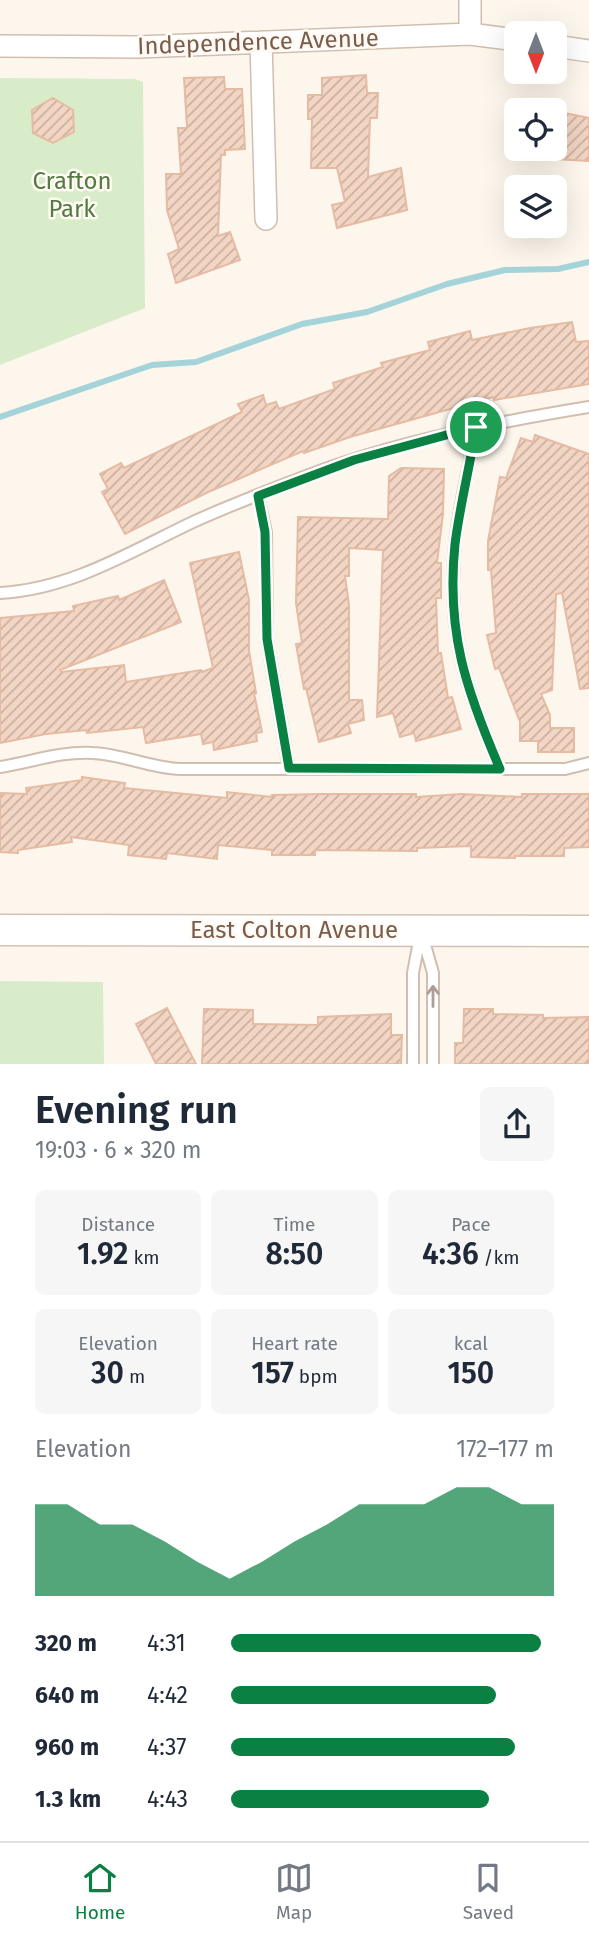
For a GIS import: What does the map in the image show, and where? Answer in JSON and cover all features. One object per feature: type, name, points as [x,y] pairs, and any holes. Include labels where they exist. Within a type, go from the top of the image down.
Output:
[{"type":"street","points":[[470,0],[470,34]]},
{"type":"street","name":"Independence Avenue","points":[[0,46],[138,47],[470,34],[504,38]]},
{"type":"street","points":[[261,42],[266,219]]},
{"type":"street","points":[[567,48],[589,51]]},
{"type":"street","name":"East Colton Avenue","points":[[0,930],[589,931]]},
{"type":"lane","points":[[0,593],[57,584],[91,573],[195,521],[354,460],[476,427],[589,407]]},
{"type":"lane","points":[[476,427],[455,546],[455,626],[462,669],[500,769]]},
{"type":"lane","points":[[258,496],[265,532],[267,639],[289,768]]},
{"type":"lane","points":[[0,767],[48,756],[95,753],[166,768],[565,769],[589,764]]},
{"type":"lane","points":[[413,1064],[413,973],[421,931]]},
{"type":"lane","points":[[421,931],[433,973],[433,1064]]},
{"type":"green space","name":"Crafton Park","points":[[0,78],[135,79],[143,82],[145,308],[0,365]]},
{"type":"green space","points":[[0,981],[103,982],[104,1064],[0,1064]]},
{"type":"building","points":[[366,75],[367,93],[378,93],[377,118],[370,118],[368,177],[401,168],[407,210],[337,228],[332,205],[345,202],[337,168],[311,168],[312,119],[308,119],[308,95],[322,95],[322,78]]},
{"type":"building","points":[[224,77],[225,89],[242,89],[245,149],[225,150],[225,155],[221,155],[218,236],[230,232],[240,260],[176,283],[168,254],[179,249],[167,210],[166,174],[181,174],[178,128],[187,128],[184,78]]},
{"type":"building","points":[[53,98],[73,110],[74,132],[53,143],[33,133],[32,110]]},
{"type":"building","points":[[567,113],[589,118],[589,161],[567,160]]},
{"type":"building","points":[[572,322],[576,342],[589,341],[589,384],[494,400],[493,397],[350,437],[304,453],[303,451],[206,493],[125,534],[102,492],[108,489],[100,474],[121,463],[124,468],[242,412],[238,404],[263,395],[266,405],[276,402],[279,409],[335,389],[333,383],[383,367],[381,363],[430,350],[428,342],[470,331],[472,340]]},
{"type":"building","points":[[535,435],[589,454],[589,688],[580,689],[562,593],[556,594],[552,690],[541,694],[550,715],[550,728],[574,728],[574,752],[538,752],[538,741],[520,741],[520,722],[499,668],[495,669],[487,635],[496,633],[491,570],[488,570],[488,541],[500,477],[506,478],[521,438],[533,442]]},
{"type":"building","points":[[401,468],[444,469],[443,514],[437,563],[441,563],[441,598],[436,598],[438,653],[441,653],[448,698],[452,697],[461,729],[416,741],[414,733],[400,737],[393,713],[377,717],[383,550],[349,548],[349,576],[345,576],[349,605],[349,700],[362,700],[364,720],[348,724],[351,733],[319,742],[306,688],[304,689],[296,644],[302,643],[296,603],[298,517],[388,519],[389,476]]},
{"type":"building","points":[[239,552],[249,600],[249,651],[262,732],[256,733],[257,741],[214,750],[213,742],[203,744],[201,734],[146,743],[143,727],[46,734],[0,743],[0,618],[74,611],[73,606],[118,596],[119,600],[164,580],[181,622],[60,670],[124,665],[126,682],[201,670],[202,672],[213,668],[190,563]]},
{"type":"building","points":[[82,777],[125,783],[124,788],[227,798],[227,792],[272,797],[322,794],[522,797],[522,794],[589,794],[589,847],[564,848],[564,856],[515,858],[471,857],[471,846],[417,848],[417,851],[315,850],[315,855],[272,855],[272,850],[218,845],[217,859],[167,853],[166,859],[128,855],[129,845],[71,837],[72,842],[18,850],[18,853],[0,852],[0,793],[27,794],[26,788],[82,780]]},
{"type":"building","points":[[167,1008],[196,1064],[156,1064],[136,1024]]},
{"type":"building","points":[[204,1009],[253,1010],[253,1024],[318,1025],[318,1017],[391,1014],[391,1035],[402,1035],[401,1064],[202,1064]]},
{"type":"building","points":[[464,1009],[493,1009],[493,1014],[543,1015],[543,1018],[589,1017],[589,1064],[455,1064],[455,1043],[463,1043]]},
{"type":"waterway","points":[[0,417],[152,365],[196,362],[302,324],[367,312],[447,284],[505,270],[558,269],[589,262]]},
{"type":"route","points":[[476,427],[455,546],[453,600],[462,669],[476,713],[500,769],[289,768],[267,639],[265,532],[258,496],[354,460],[476,427]]}]
